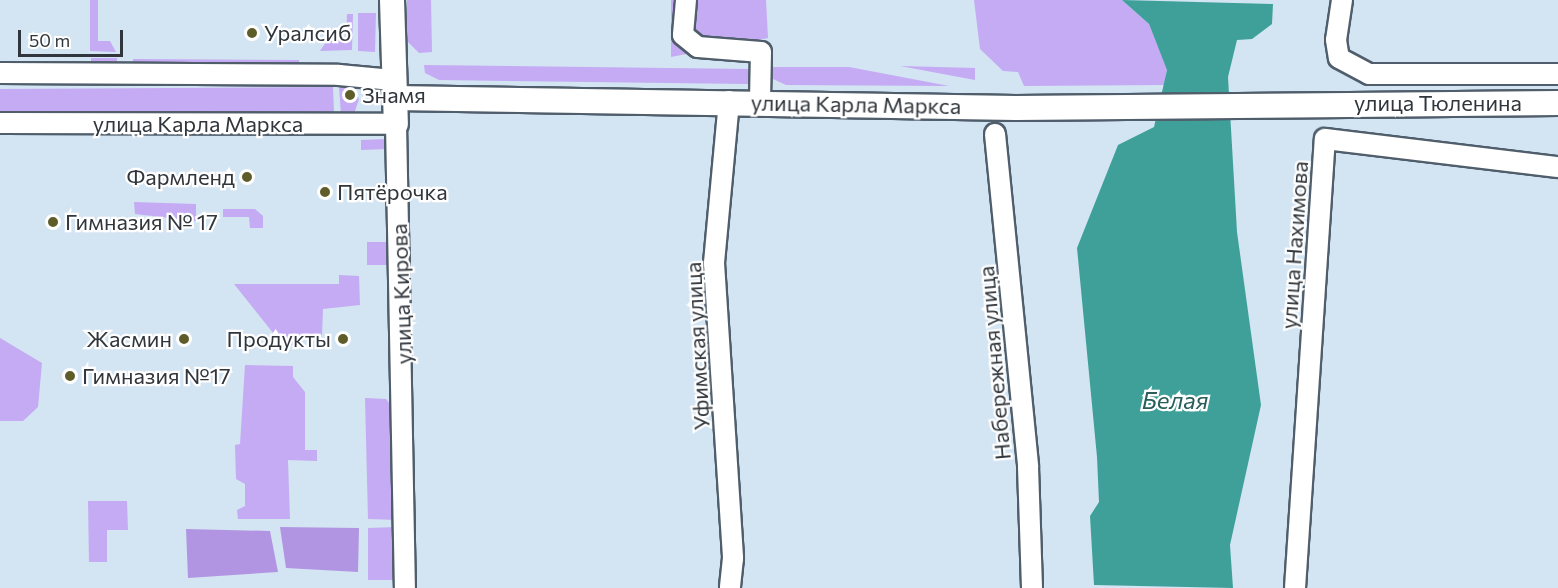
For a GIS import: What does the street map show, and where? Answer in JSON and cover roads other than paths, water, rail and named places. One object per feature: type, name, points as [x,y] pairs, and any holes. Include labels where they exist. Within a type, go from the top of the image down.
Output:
[{"type":"main road","name":"улица Кирова","points":[[392,0],[396,124]]},
{"type":"main road","name":"улица Карла Маркса","points":[[394,89],[1016,108],[1317,102]]},
{"type":"main road","name":"улица Тюленина","points":[[1317,102],[1558,103]]},
{"type":"street","points":[[686,0],[683,35],[698,47],[761,52],[760,101]]},
{"type":"street","points":[[1342,0],[1335,40],[1340,58],[1369,74],[1558,74]]},
{"type":"street","name":"улица Карла Маркса","points":[[0,73],[339,75],[394,89]]},
{"type":"street","name":"Уфимская улица","points":[[729,101],[714,263],[733,558],[730,588]]},
{"type":"street","name":"улица Карла Маркса","points":[[0,123],[396,124]]},
{"type":"street","name":"улица Кирова","points":[[396,124],[405,588]]},
{"type":"street","name":"Набережная улица","points":[[994,134],[1028,467],[1032,588]]},
{"type":"street","name":"улица Нахимова","points":[[1295,588],[1325,139],[1558,167]]},
{"type":"water","name":"Белая","points":[[1122,0],[1273,4],[1272,24],[1252,39],[1237,40],[1228,77],[1237,232],[1261,405],[1230,545],[1233,588],[1094,585],[1090,516],[1099,502],[1097,457],[1077,248],[1118,145],[1154,127],[1167,70],[1149,24]]},
{"type":"place","name":"Уралсиб","points":[[252,33]]},
{"type":"place","name":"Знамя","points":[[350,95]]},
{"type":"place","name":"Фармленд","points":[[247,177]]},
{"type":"place","name":"Пятёрочка","points":[[325,192]]},
{"type":"place","name":"Гимназия № 17","points":[[53,222]]},
{"type":"place","name":"Жасмин","points":[[184,339]]},
{"type":"place","name":"Продукты","points":[[343,339]]},
{"type":"place","name":"Гимназия №17","points":[[70,376]]}]
